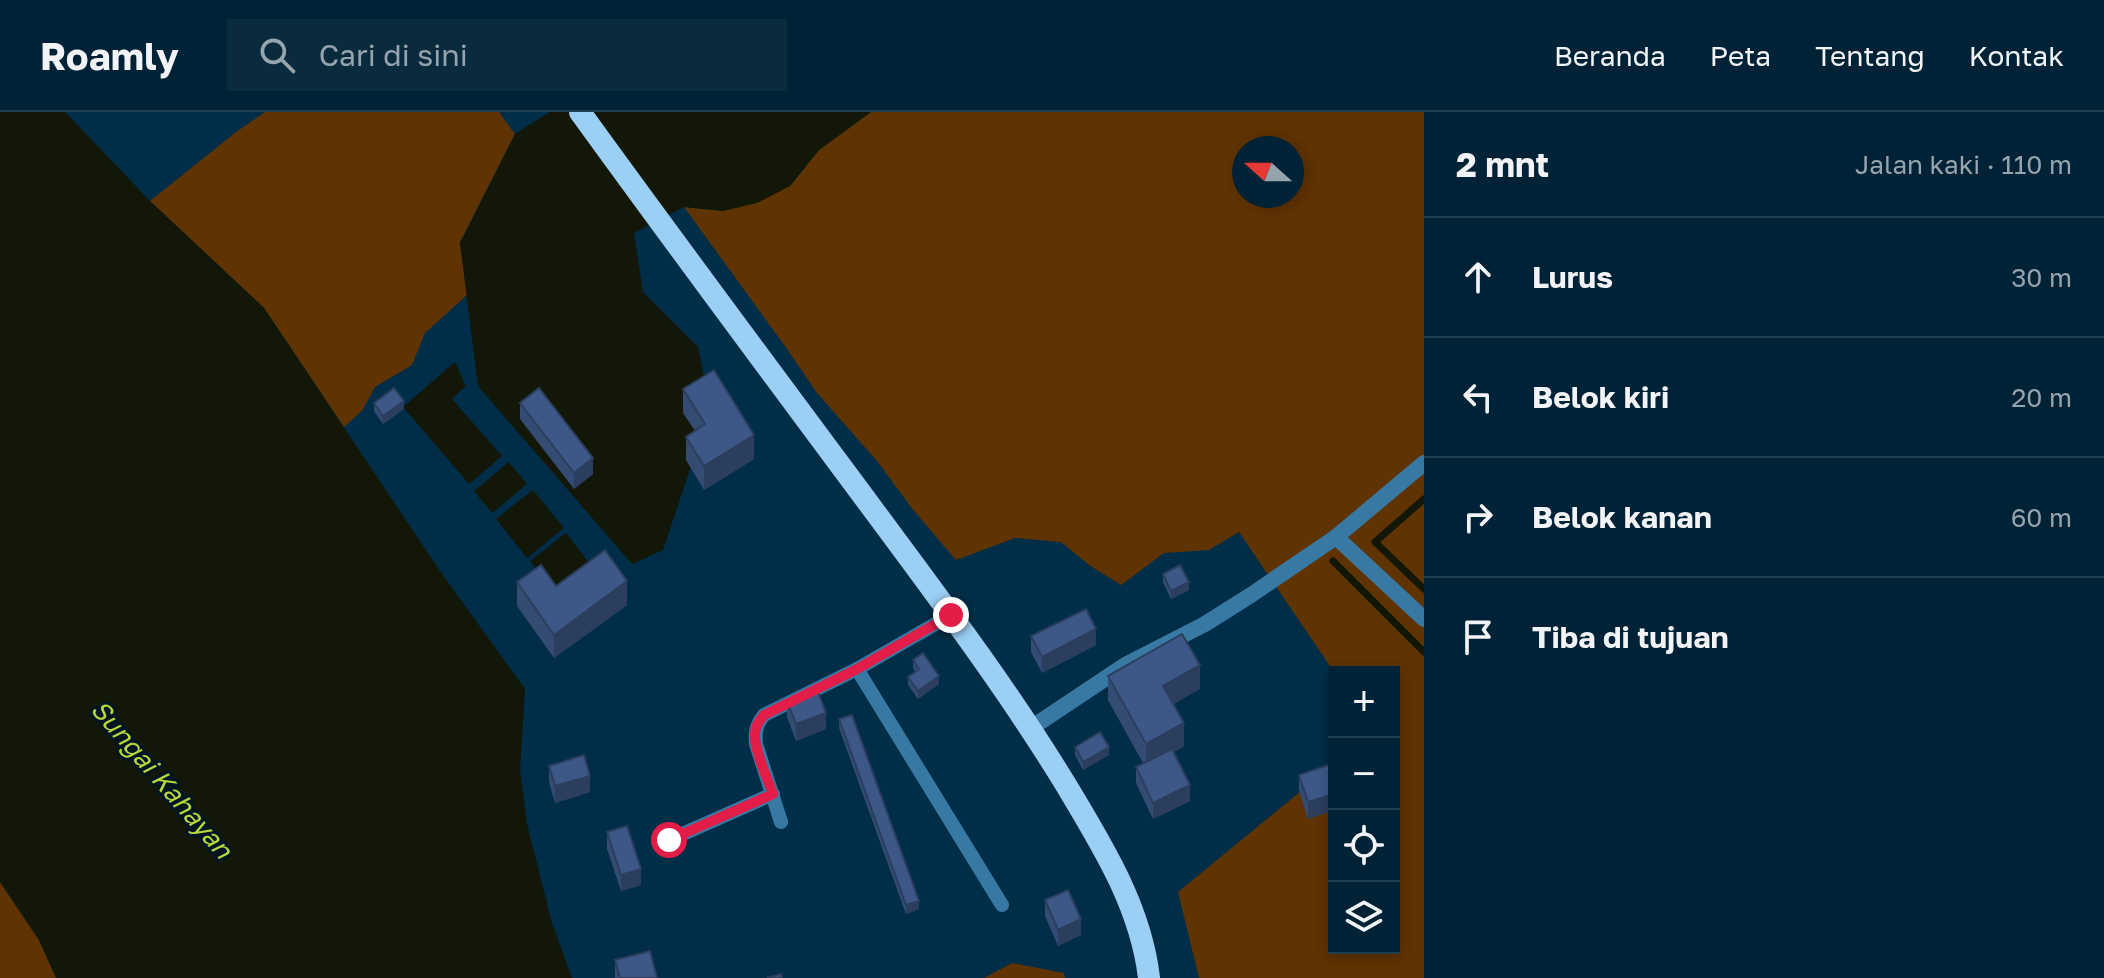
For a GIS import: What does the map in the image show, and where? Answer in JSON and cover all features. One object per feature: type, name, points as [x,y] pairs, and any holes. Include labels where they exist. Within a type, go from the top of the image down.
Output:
[{"type":"highway","points":[[580,112],[1031,728],[1118,876],[1133,913],[1149,978]]},
{"type":"street","points":[[1031,728],[1127,664],[1240,603],[1336,537],[1424,463]]},
{"type":"street","points":[[1336,537],[1424,619]]},
{"type":"lane","points":[[781,822],[756,744],[757,724],[764,715],[857,669],[951,615]]},
{"type":"lane","points":[[857,669],[1002,905]]},
{"type":"lane","points":[[669,840],[773,794]]},
{"type":"shaded area","points":[[265,112],[499,112],[515,134],[460,242],[467,295],[425,333],[412,365],[375,387],[362,411],[344,427],[264,308],[150,201]]},
{"type":"shaded area","points":[[871,112],[1424,112],[1424,978],[1199,978],[1178,892],[1328,769],[1328,954],[1400,954],[1400,666],[1330,666],[1239,532],[1209,550],[1164,553],[1121,585],[1061,542],[1015,538],[956,560],[877,461],[817,393],[684,207],[723,211],[790,186],[819,150]]},
{"type":"shaded area","points":[[0,882],[39,940],[56,978],[0,978]]},
{"type":"shaded area","points":[[1012,963],[1064,973],[1065,978],[984,978]]},
{"type":"water","name":"Sungai Kahayan","points":[[0,112],[65,112],[150,201],[264,308],[440,571],[525,689],[520,770],[527,824],[552,923],[572,978],[56,978],[39,940],[0,882]]},
{"type":"water","points":[[550,112],[871,112],[819,150],[790,186],[757,203],[723,211],[684,207],[634,233],[643,292],[698,347],[710,409],[663,550],[632,564],[478,386],[460,243],[515,134]]},
{"type":"water","points":[[455,362],[466,386],[452,399],[502,456],[469,484],[403,407]]},
{"type":"water","points":[[509,462],[527,484],[492,513],[474,491]]},
{"type":"water","points":[[533,490],[564,528],[527,558],[496,519]]},
{"type":"water","points":[[566,533],[600,577],[563,604],[530,561]]},
{"type":"building","points":[[714,370],[754,435],[704,466],[686,437],[705,424],[683,389]]},
{"type":"building","points":[[394,388],[404,401],[383,416],[374,403]]},
{"type":"building","points":[[539,388],[593,458],[574,473],[520,403]]},
{"type":"building","points":[[605,550],[627,581],[554,635],[517,582],[541,565],[556,586]]},
{"type":"building","points":[[1180,565],[1189,582],[1171,591],[1163,574]]},
{"type":"building","points":[[1086,609],[1096,629],[1042,657],[1031,636]]},
{"type":"building","points":[[1182,634],[1200,665],[1163,686],[1184,723],[1146,744],[1108,676]]},
{"type":"building","points":[[923,653],[939,676],[918,691],[908,677],[919,669],[913,660]]},
{"type":"building","points":[[817,689],[826,713],[796,724],[787,701]]},
{"type":"building","points":[[852,715],[919,901],[906,905],[839,719]]},
{"type":"building","points":[[1100,732],[1109,747],[1083,762],[1075,747]]},
{"type":"building","points":[[1172,749],[1190,785],[1153,803],[1136,767]]},
{"type":"building","points":[[584,755],[590,776],[555,786],[549,766]]},
{"type":"building","points":[[1328,765],[1328,796],[1308,802],[1299,775]]},
{"type":"building","points":[[627,826],[641,869],[621,875],[607,832]]},
{"type":"building","points":[[1068,890],[1081,919],[1058,930],[1045,900]]},
{"type":"building","points":[[650,951],[657,978],[620,978],[615,960]]},
{"type":"waterway","points":[[1424,499],[1375,542],[1424,589]]},
{"type":"waterway","points":[[1333,561],[1424,652]]},
{"type":"route","points":[[669,840],[773,794],[756,744],[757,724],[764,715],[857,669],[951,615]]}]
